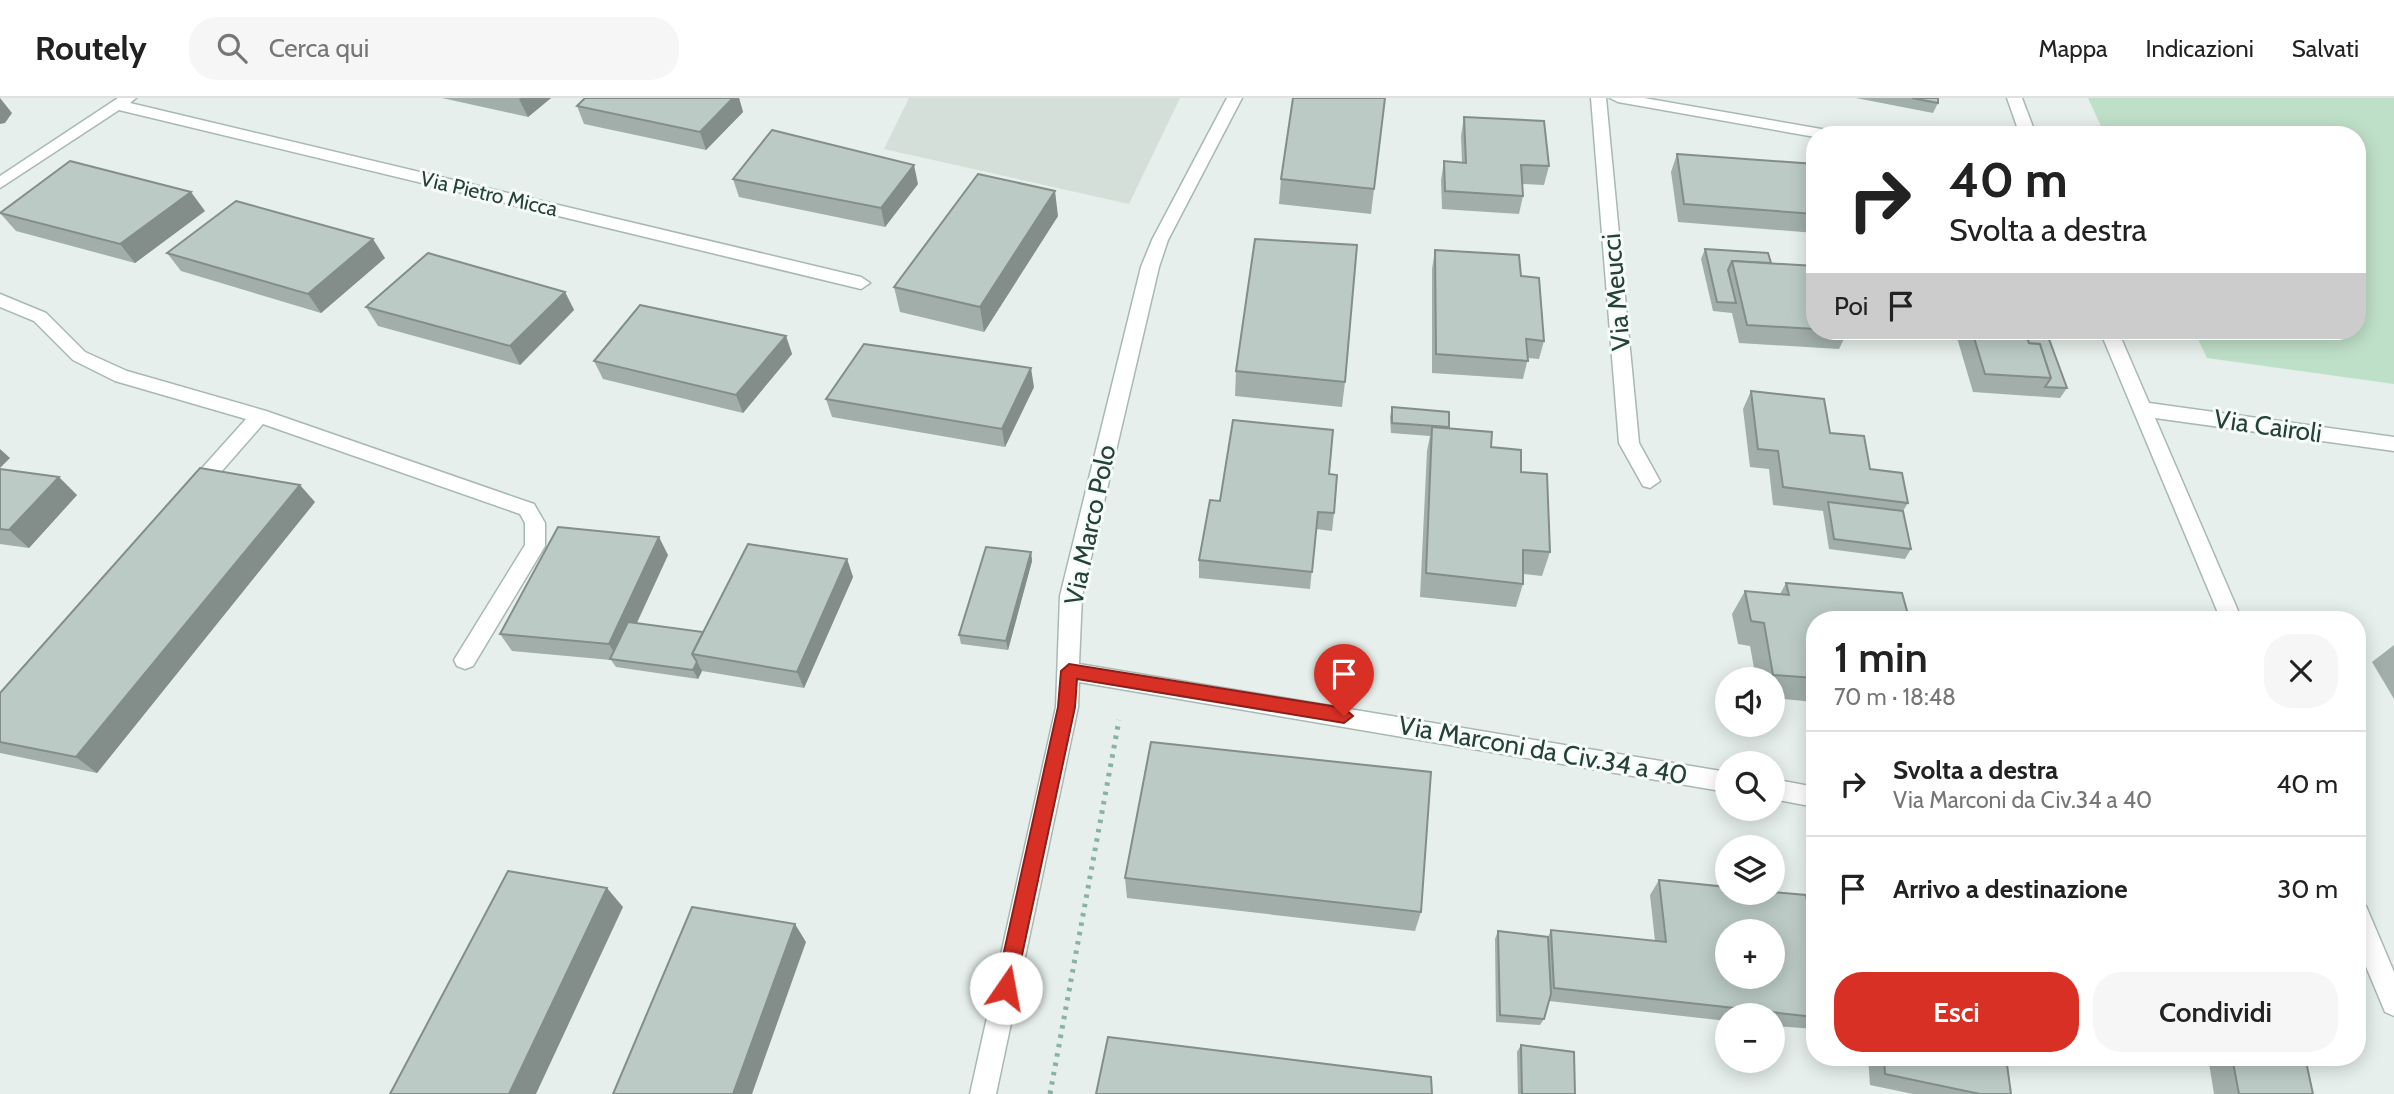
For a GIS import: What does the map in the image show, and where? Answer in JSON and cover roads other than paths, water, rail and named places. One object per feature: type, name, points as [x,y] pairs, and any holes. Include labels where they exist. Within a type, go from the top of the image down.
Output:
[{"type":"street","name":"Via Marco Polo","points":[[983,1094],[1067,707],[1071,596],[1150,267],[1160,240],[1235,98]]},
{"type":"street","name":"Via Meucci","points":[[1600,98],[1629,443],[1650,481]]},
{"type":"street","points":[[1618,98],[1806,131]]},
{"type":"street","points":[[2014,98],[2025,126]]},
{"type":"street","name":"Via Pietro Micca","points":[[0,183],[123,102],[861,283]]},
{"type":"street","points":[[0,300],[40,317],[79,356],[121,376],[259,416],[527,509],[535,523],[535,546],[465,660]]},
{"type":"street","points":[[2113,340],[2228,611]]},
{"type":"street","name":"Via Cairoli","points":[[2142,409],[2394,444]]},
{"type":"street","points":[[177,509],[259,416]]},
{"type":"street","name":"Via Marconi da Civ.34 a 40","points":[[1069,671],[1715,780]]},
{"type":"street","points":[[1785,791],[1806,795]]},
{"type":"street","points":[[2366,936],[2394,1003]]}]
